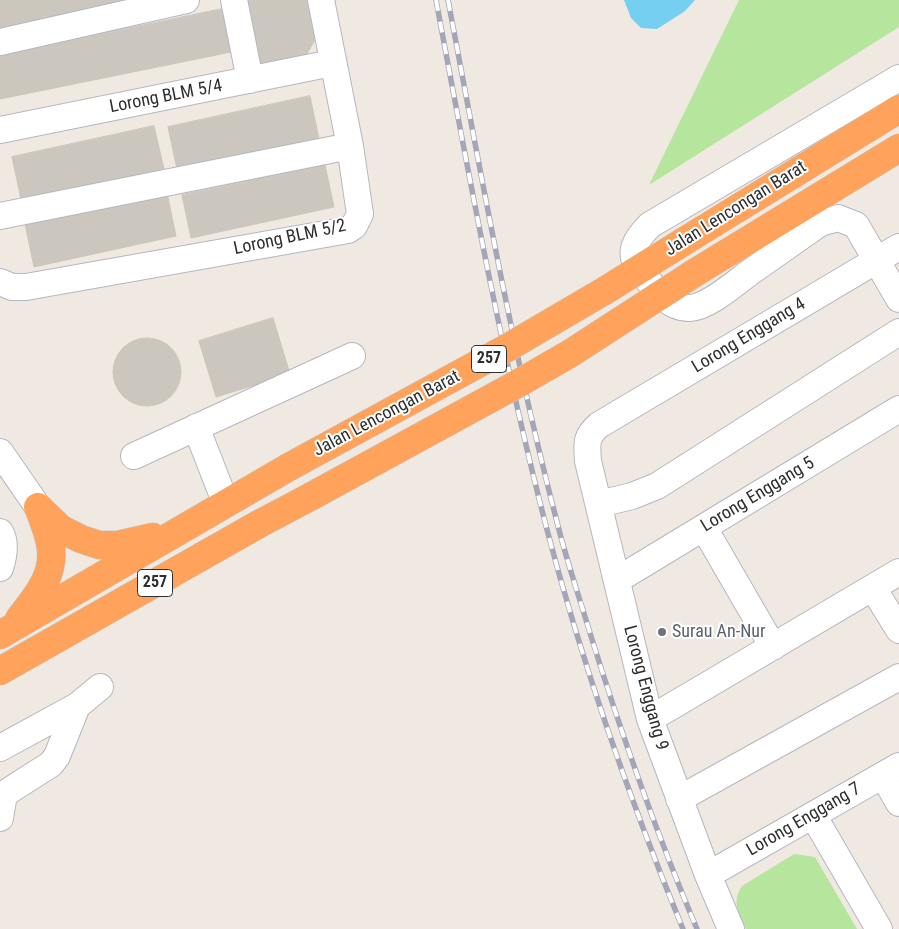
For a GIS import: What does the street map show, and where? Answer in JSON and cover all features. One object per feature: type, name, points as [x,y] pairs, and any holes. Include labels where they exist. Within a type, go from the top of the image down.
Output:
[{"type":"highway","name":"Jalan Lencongan Barat","points":[[6,632],[289,467],[507,348],[899,109]]},
{"type":"highway","name":"Jalan Lencongan Barat","points":[[0,671],[259,524],[562,358],[696,272],[899,148]]},
{"type":"highway","points":[[38,506],[61,529],[82,540],[99,545],[118,545],[179,531]]},
{"type":"highway","points":[[6,632],[39,594],[50,573],[52,554],[38,506]]},
{"type":"street","points":[[0,42],[186,0]]},
{"type":"street","points":[[234,0],[250,80]]},
{"type":"street","name":"Lorong BLM 5/2","points":[[0,282],[12,287],[26,287],[348,230],[354,226],[360,214],[350,146],[321,0]]},
{"type":"street","name":"Lorong BLM 5/4","points":[[0,130],[332,63]]},
{"type":"street","points":[[899,78],[650,225],[635,244],[633,256],[636,264],[656,291],[675,305],[690,308],[703,305],[720,294],[820,222],[838,218],[856,225],[899,299]]},
{"type":"street","points":[[0,216],[350,146]]},
{"type":"street","name":"Lorong Enggang 4","points":[[588,438],[599,425],[899,247]]},
{"type":"street","points":[[599,504],[632,496],[657,486],[899,332]]},
{"type":"street","points":[[134,456],[352,356]]},
{"type":"street","name":"Lorong Enggang 5","points":[[617,580],[899,409]]},
{"type":"street","points":[[196,426],[226,504]]},
{"type":"street","name":"Lorong Enggang 9","points":[[588,438],[588,461],[650,719],[708,875],[731,929]]},
{"type":"street","points":[[0,452],[38,506]]},
{"type":"street","points":[[704,528],[773,647]]},
{"type":"street","points":[[0,532],[4,546],[3,560],[0,568]]},
{"type":"street","points":[[650,719],[899,572]]},
{"type":"street","points":[[873,588],[899,630]]},
{"type":"street","points":[[679,799],[899,677]]},
{"type":"street","points":[[0,748],[77,706],[100,687]]},
{"type":"street","points":[[1,803],[51,764],[57,756],[77,706]]},
{"type":"street","points":[[891,771],[899,803]]},
{"type":"street","name":"Lorong Enggang 7","points":[[708,875],[891,771]]},
{"type":"street","points":[[813,815],[879,929]]},
{"type":"green space","points":[[739,0],[899,0],[899,27],[649,185]]},
{"type":"green space","points":[[794,854],[815,857],[857,929],[746,929],[737,908],[737,898],[742,886]]},
{"type":"water","points":[[624,0],[695,0],[685,11],[657,29],[641,28],[631,18]]},
{"type":"building","points":[[0,0],[160,0],[0,33]]},
{"type":"building","points":[[240,0],[310,0],[317,36],[307,54],[254,65]]},
{"type":"building","points":[[222,9],[231,52],[0,99],[0,55]]},
{"type":"building","points":[[310,96],[319,139],[177,169],[168,127]]},
{"type":"building","points":[[154,126],[164,169],[21,199],[12,157]]},
{"type":"building","points":[[325,165],[334,207],[191,238],[182,195]]},
{"type":"building","points":[[167,193],[176,236],[34,267],[25,224]]},
{"type":"building","points":[[273,318],[290,374],[216,397],[199,341]]},
{"type":"building","points":[[147,338],[160,341],[171,348],[178,359],[181,372],[178,385],[171,396],[160,403],[147,406],[134,403],[123,396],[116,385],[113,372],[116,359],[123,348],[134,341]]},
{"type":"railway","points":[[436,0],[500,330],[546,526],[575,628],[608,730],[625,780],[683,929]]},
{"type":"railway","points":[[448,0],[511,327],[561,536],[627,745],[667,856],[697,929]]},
{"type":"place","name":"Surau An-Nur","points":[[662,632]]}]
